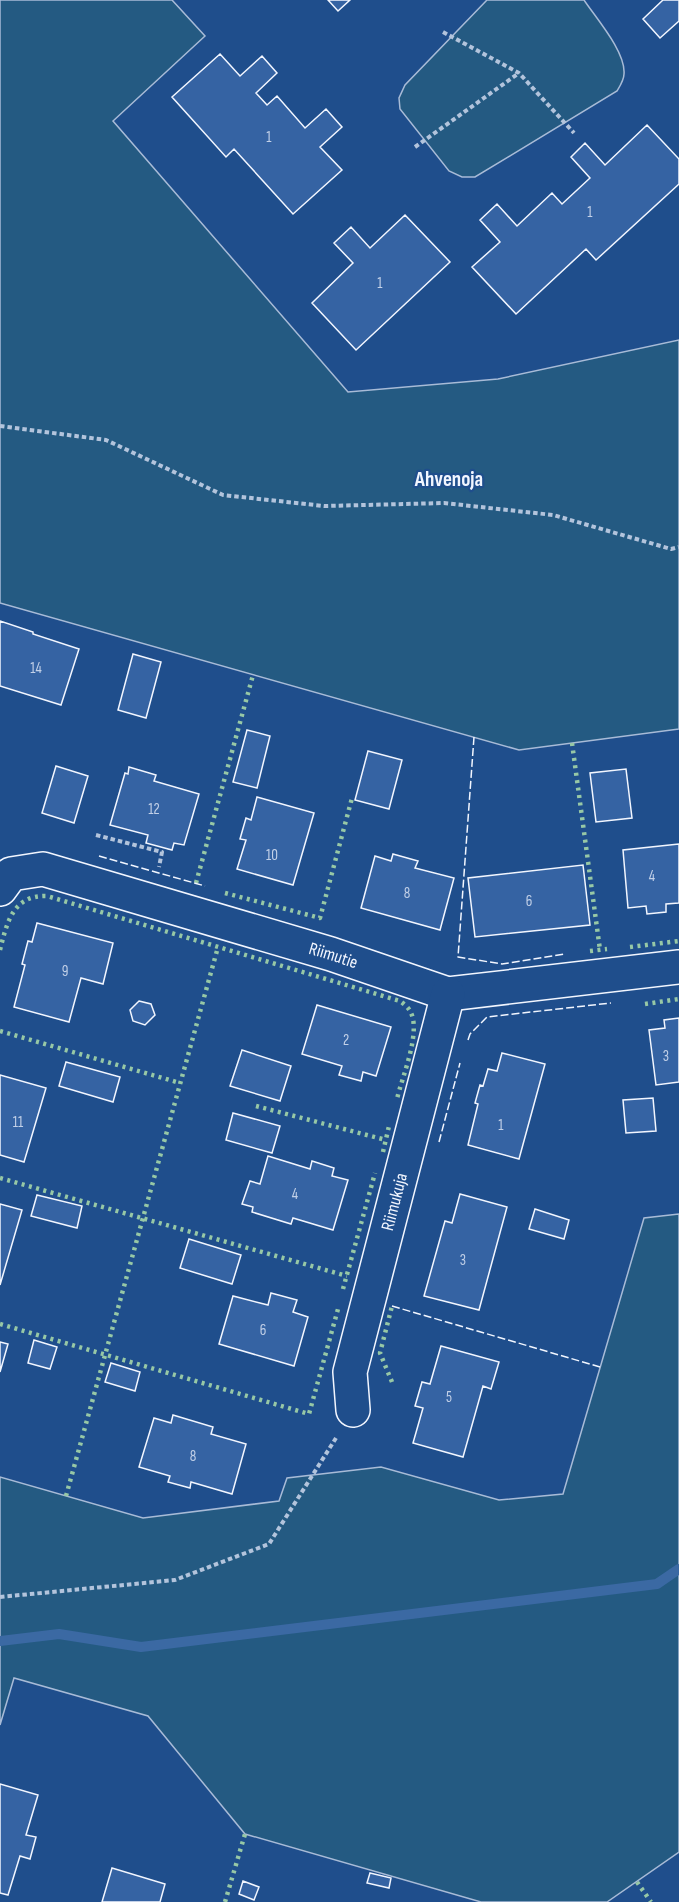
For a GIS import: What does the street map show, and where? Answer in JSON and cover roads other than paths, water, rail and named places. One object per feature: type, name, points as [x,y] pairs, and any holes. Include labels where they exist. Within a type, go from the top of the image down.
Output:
[{"type":"street","name":"Riimutie","points":[[0,889],[11,874],[43,869],[331,954],[448,994],[679,967]]},
{"type":"street","name":"Riimukuja","points":[[352,1410],[350,1372],[448,994]]},
{"type":"waterway","points":[[0,1641],[59,1634],[141,1647],[657,1584],[679,1569]]},
{"type":"district","name":"Ahvenoja","points":[[449,479]]}]
